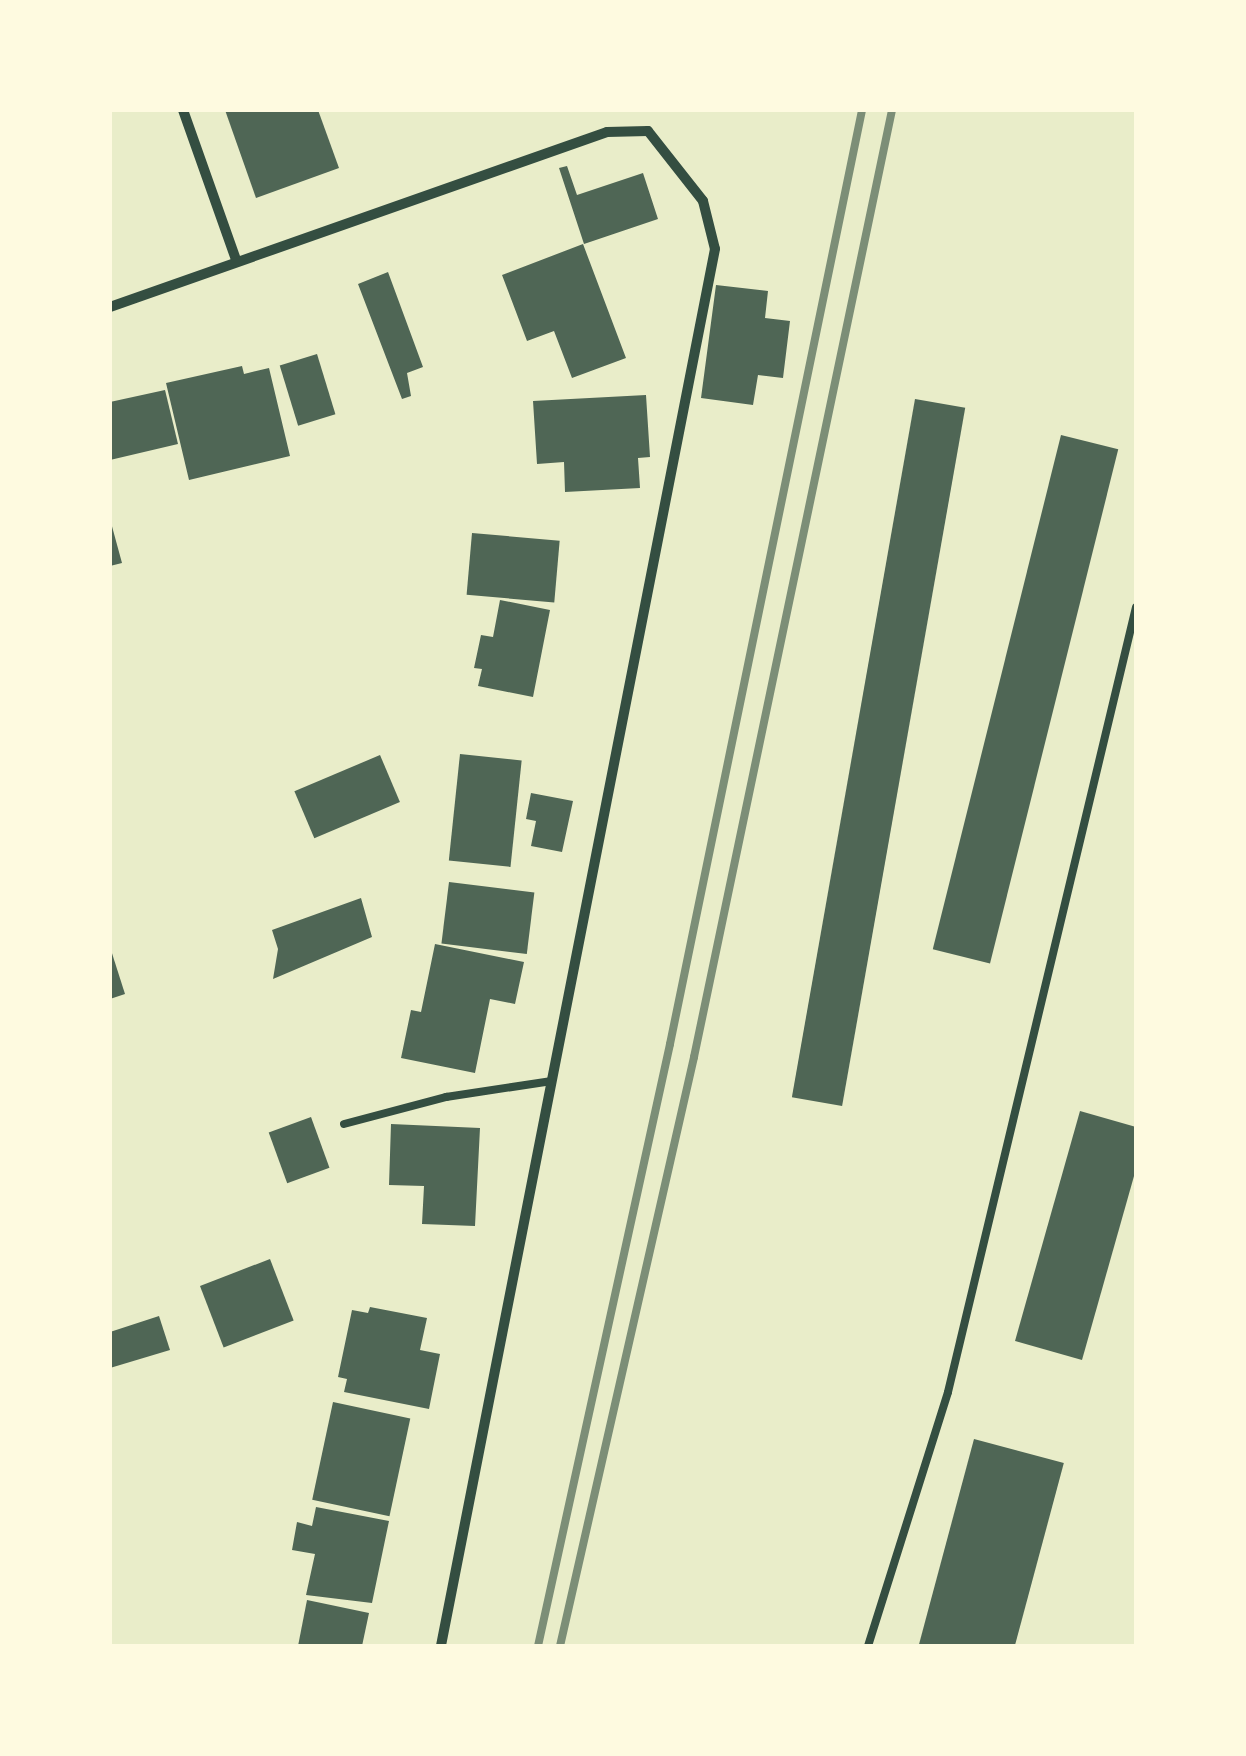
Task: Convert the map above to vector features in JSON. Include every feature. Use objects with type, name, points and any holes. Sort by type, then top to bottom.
[{"type":"street","points":[[183,110],[236,260]]},
{"type":"street","points":[[110,307],[608,132],[648,131],[703,200],[715,249],[441,1646]]},
{"type":"lane","points":[[868,1646],[948,1392],[1136,607]]},
{"type":"lane","points":[[344,1124],[446,1097],[552,1080]]},
{"type":"building","points":[[225,110],[318,110],[339,168],[256,198]]},
{"type":"building","points":[[567,166],[577,195],[643,173],[658,219],[584,244],[559,168]]},
{"type":"building","points":[[583,244],[626,358],[572,378],[554,331],[527,341],[502,275]]},
{"type":"building","points":[[388,272],[423,367],[407,373],[411,396],[402,399],[358,284]]},
{"type":"building","points":[[716,285],[768,291],[765,318],[790,321],[783,378],[758,375],[753,405],[701,398]]},
{"type":"building","points":[[317,354],[335,414],[298,426],[280,365]]},
{"type":"building","points":[[242,366],[244,374],[269,368],[290,456],[189,480],[166,383]]},
{"type":"building","points":[[165,390],[178,444],[110,460],[110,402]]},
{"type":"building","points":[[646,395],[650,457],[638,458],[640,488],[565,492],[564,462],[537,464],[533,401]]},
{"type":"building","points":[[915,399],[965,408],[842,1106],[792,1097]]},
{"type":"building","points":[[1061,435],[1118,449],[990,964],[933,949]]},
{"type":"building","points":[[110,519],[122,563],[110,566]]},
{"type":"building","points":[[472,533],[560,541],[554,602],[467,595]]},
{"type":"building","points":[[500,600],[550,610],[533,697],[478,686],[482,669],[474,668],[481,635],[493,637]]},
{"type":"building","points":[[460,754],[522,760],[510,867],[449,860]]},
{"type":"building","points":[[380,755],[400,802],[314,838],[294,791]]},
{"type":"building","points":[[531,793],[573,801],[562,852],[531,846],[536,821],[526,819]]},
{"type":"building","points":[[449,882],[534,892],[527,954],[441,944]]},
{"type":"building","points":[[361,898],[372,937],[273,979],[278,949],[272,930]]},
{"type":"building","points":[[435,944],[524,962],[515,1004],[490,999],[475,1073],[401,1058],[411,1010],[421,1012]]},
{"type":"building","points":[[110,947],[125,994],[110,999]]},
{"type":"building","points":[[1080,1111],[1136,1127],[1136,1169],[1082,1360],[1015,1341]]},
{"type":"building","points":[[311,1117],[329,1168],[287,1183],[269,1132]]},
{"type":"building","points":[[391,1124],[480,1128],[475,1226],[422,1224],[424,1186],[389,1185]]},
{"type":"building","points":[[270,1259],[294,1321],[224,1347],[200,1286]]},
{"type":"building","points":[[370,1307],[427,1318],[420,1350],[440,1354],[429,1409],[344,1392],[347,1379],[338,1377],[352,1310],[368,1313]]},
{"type":"building","points":[[159,1316],[170,1350],[110,1368],[110,1332]]},
{"type":"building","points":[[333,1402],[410,1418],[389,1516],[312,1500]]},
{"type":"building","points":[[974,1439],[1064,1463],[1015,1646],[919,1646]]},
{"type":"building","points":[[316,1507],[389,1521],[372,1603],[306,1595],[315,1554],[292,1550],[297,1522],[312,1526]]},
{"type":"building","points":[[307,1600],[369,1613],[362,1646],[298,1646]]},
{"type":"railway","points":[[538,1646],[670,1044],[862,110]]},
{"type":"railway","points":[[560,1646],[694,1057],[892,110]]}]
